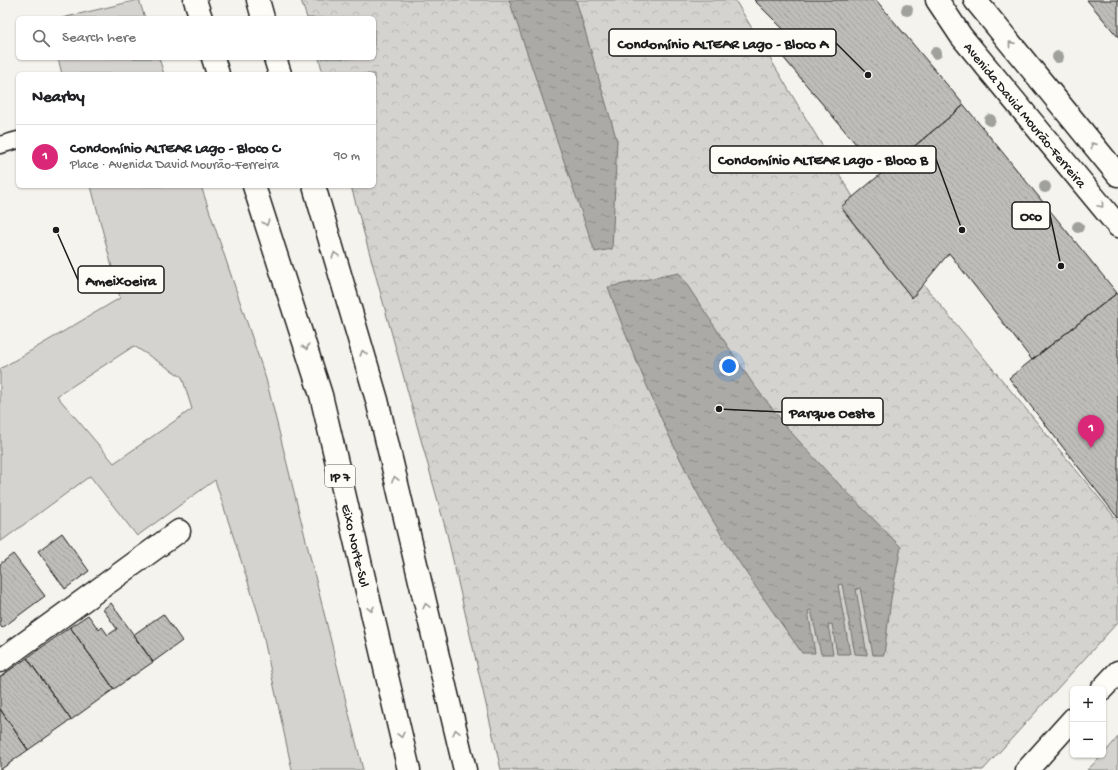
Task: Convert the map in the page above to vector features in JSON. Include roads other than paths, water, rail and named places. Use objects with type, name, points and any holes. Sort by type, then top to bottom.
[{"type":"main road","points":[[195,0],[199,16]]},
{"type":"main road","points":[[258,0],[262,16]]},
{"type":"main road","name":"Avenida David Mourão-Ferreira","points":[[937,0],[961,36],[1118,226]]},
{"type":"main road","points":[[976,0],[1118,175]]},
{"type":"main road","points":[[214,60],[217,72]]},
{"type":"main road","points":[[276,60],[279,72]]},
{"type":"main road","name":"Eixo Norte-Sul","points":[[255,188],[321,395],[409,770]]},
{"type":"main road","points":[[315,188],[377,400],[465,770]]},
{"type":"main road","points":[[0,661],[179,530]]},
{"type":"main road","points":[[1105,686],[1118,672]]},
{"type":"main road","points":[[1027,770],[1070,722]]},
{"type":"lane","points":[[0,145],[16,141]]},
{"type":"water","points":[[509,0],[576,0],[617,141],[612,249],[595,252]]},
{"type":"water","points":[[679,273],[753,384],[789,430],[829,474],[901,547],[891,599],[884,655],[873,655],[860,588],[856,589],[867,655],[855,654],[842,584],[838,585],[850,654],[837,654],[832,624],[828,625],[833,654],[821,654],[811,610],[808,611],[815,653],[802,653],[742,567],[701,500],[656,407],[608,287]]},
{"type":"place","name":"Condomínio ALTEAR Lago - Bloco A","points":[[868,75]]},
{"type":"place","name":"Ameixoeira","points":[[56,230]]},
{"type":"place","name":"Condomínio ALTEAR Lago - Bloco B","points":[[962,230]]},
{"type":"place","name":"Oco","points":[[1061,266]]},
{"type":"place","name":"Parque Oeste","points":[[719,409]]},
{"type":"place","name":"Condomínio ALTEAR Lago - Bloco C","points":[[1091,448]]}]
